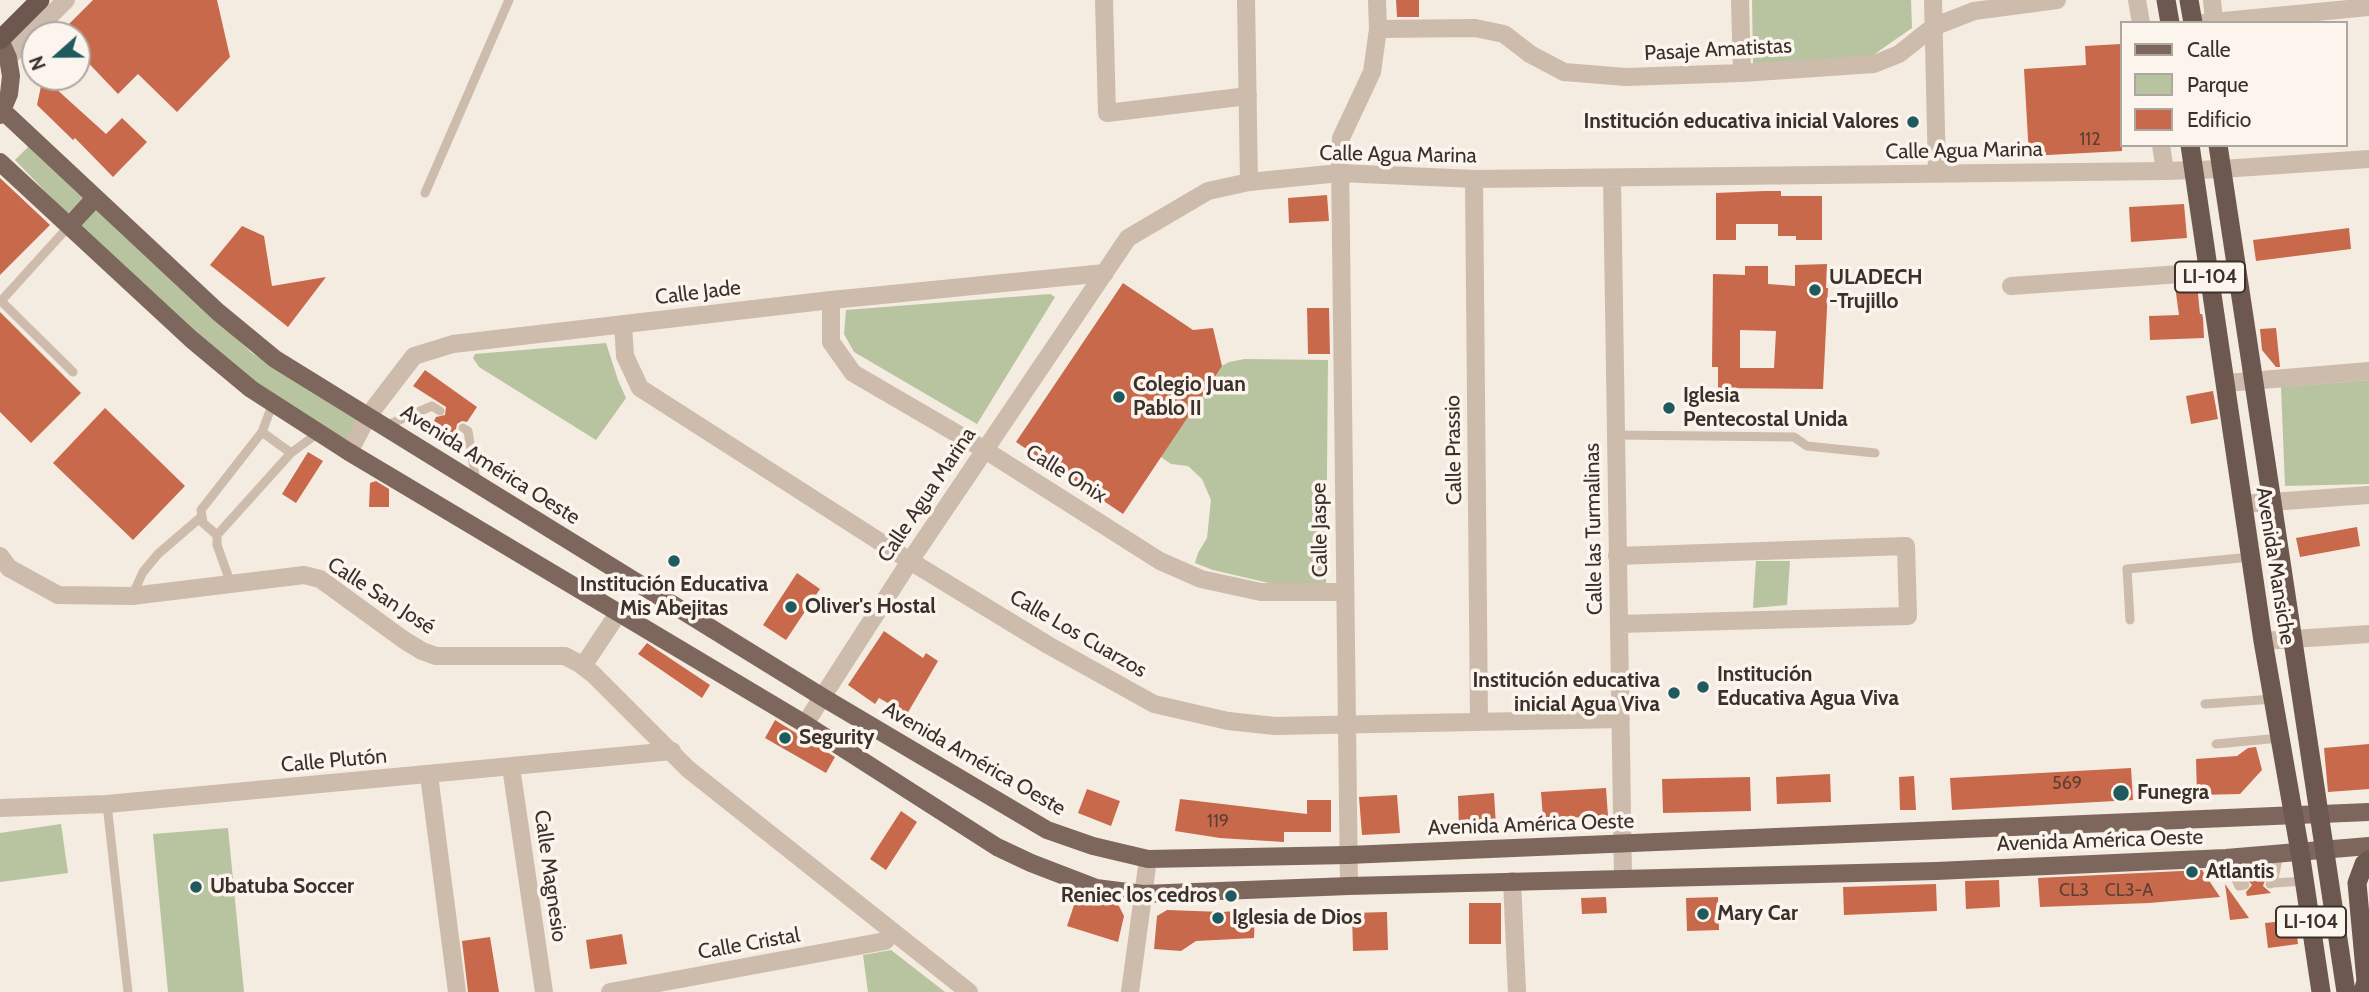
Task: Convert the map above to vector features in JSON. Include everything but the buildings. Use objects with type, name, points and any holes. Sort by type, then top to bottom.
[{"type":"highway","points":[[3,46],[40,0]]},
{"type":"highway","points":[[2166,0],[2170,21]]},
{"type":"highway","points":[[2189,0],[2193,21]]},
{"type":"highway","name":"Avenida Mansiche","points":[[2190,147],[2263,640],[2305,881],[2321,992]]},
{"type":"highway","name":"Avenida Mansiche","points":[[2218,147],[2346,992]]},
{"type":"highway","points":[[2363,992],[2366,981],[2357,883],[2364,864],[2369,860]]},
{"type":"main road","points":[[1,113],[9,94],[11,76],[3,46]]},
{"type":"main road","name":"Avenida América Oeste","points":[[1,113],[218,312],[275,359],[824,698],[1047,830],[1093,846],[1147,859],[1348,856],[2369,812]]},
{"type":"main road","name":"Avenida América Oeste","points":[[0,162],[191,339],[251,389],[349,452],[805,724],[997,847],[1096,888],[1143,894],[1512,881],[1936,871],[2226,858],[2369,846]]},
{"type":"main road","points":[[69,226],[95,198]]},
{"type":"street","points":[[3,46],[66,0]]},
{"type":"street","points":[[1104,0],[1107,113],[1248,96]]},
{"type":"street","points":[[1246,0],[1249,182]]},
{"type":"street","name":"Calle Jaspe","points":[[1349,886],[1341,138],[1372,72],[1378,29],[1377,0]]},
{"type":"street","points":[[1740,0],[1742,73]]},
{"type":"street","points":[[1933,0],[1937,174]]},
{"type":"street","name":"Pasaje Amatistas","points":[[1378,29],[1475,28],[1504,34],[1530,54],[1564,72],[1626,77],[1742,73],[1874,64],[1899,54],[1933,27],[1974,11],[2057,0]]},
{"type":"street","points":[[2137,0],[2141,21]]},
{"type":"street","points":[[2209,21],[2212,0]]},
{"type":"street","points":[[2220,21],[2369,7]]},
{"type":"street","points":[[2161,147],[2165,171]]},
{"type":"street","name":"Calle Agua Marina","points":[[805,724],[909,561],[1128,238],[1208,191],[1249,182],[1340,173],[1474,179],[2194,171],[2369,159]]},
{"type":"street","name":"Calle las Turmalinas","points":[[1612,178],[1623,878]]},
{"type":"street","name":"Calle Prassio","points":[[1474,179],[1479,721]]},
{"type":"street","name":"Calle Jade","points":[[349,452],[368,416],[414,356],[453,344],[831,300],[1105,272]]},
{"type":"street","points":[[2011,286],[2209,272]]},
{"type":"street","name":"Calle Onix","points":[[831,300],[831,342],[853,373],[985,450],[1160,561],[1201,579],[1261,592],[1344,592]]},
{"type":"street","name":"Calle Los Cuarzos","points":[[623,324],[625,356],[640,388],[909,561],[1048,645],[1154,704],[1228,721],[1275,726],[1621,719]]},
{"type":"street","points":[[2225,383],[2369,371]]},
{"type":"street","points":[[2243,504],[2369,495]]},
{"type":"street","points":[[1617,556],[1906,546],[1908,604],[1908,616],[1619,624]]},
{"type":"street","name":"Calle San José","points":[[0,556],[9,568],[58,595],[132,596],[304,575],[320,579],[422,651],[436,656],[565,656],[583,666],[688,769],[969,992]]},
{"type":"street","points":[[583,666],[620,612]]},
{"type":"street","points":[[2263,640],[2369,634]]},
{"type":"street","name":"Calle Plutón","points":[[0,808],[107,804],[671,751]]},
{"type":"street","name":"Calle Magnesio","points":[[511,767],[544,992]]},
{"type":"street","points":[[429,775],[457,992]]},
{"type":"street","points":[[1130,992],[1147,859]]},
{"type":"street","points":[[1512,881],[1517,992]]},
{"type":"street","name":"Calle Cristal","points":[[610,992],[679,986],[885,941],[893,932]]},
{"type":"lane","points":[[425,193],[509,0]]},
{"type":"lane","points":[[69,226],[1,301],[73,372]]},
{"type":"lane","points":[[217,536],[203,523],[201,510],[262,432],[273,403]]},
{"type":"lane","points":[[385,426],[432,406],[440,411]]},
{"type":"lane","points":[[463,428],[468,431],[476,483]]},
{"type":"lane","points":[[262,432],[291,453]]},
{"type":"lane","points":[[231,584],[217,545],[217,536],[291,453],[318,433]]},
{"type":"lane","points":[[1615,435],[1794,437],[1807,446],[1875,453]]},
{"type":"lane","points":[[132,596],[143,572],[158,554],[201,517]]},
{"type":"lane","points":[[2130,620],[2127,569],[2251,557]]},
{"type":"lane","points":[[2205,704],[2273,699]]},
{"type":"lane","points":[[2216,744],[2280,738]]},
{"type":"lane","points":[[107,804],[128,992]]},
{"type":"lane","points":[[2279,853],[2271,884],[2305,881]]},
{"type":"lane","points":[[2226,858],[2239,886],[2245,885]]},
{"type":"green space","points":[[1752,0],[1911,0],[1912,28],[1866,60],[1753,64]]},
{"type":"green space","points":[[31,144],[86,196],[67,214],[15,160]]},
{"type":"green space","points":[[98,207],[252,353],[359,419],[344,442],[244,377],[78,225]]},
{"type":"green space","points":[[1050,294],[1055,297],[977,424],[854,352],[844,334],[846,310]]},
{"type":"green space","points":[[606,343],[626,398],[596,440],[479,367],[473,358],[475,354]]},
{"type":"green space","points":[[1245,359],[1328,360],[1326,584],[1273,584],[1195,563],[1207,538],[1211,500],[1202,479],[1188,466],[1171,464],[1161,457],[1205,384],[1218,368],[1229,362]]},
{"type":"green space","points":[[2369,380],[2369,484],[2285,486],[2281,387]]},
{"type":"green space","points":[[1756,561],[1790,561],[1787,605],[1753,608]]},
{"type":"green space","points":[[61,824],[68,873],[0,882],[0,833]]},
{"type":"green space","name":"Ubatuba Soccer","points":[[228,828],[244,992],[168,992],[153,834]]},
{"type":"green space","points":[[891,950],[945,992],[868,992],[863,955]]},
{"type":"place","name":"Institución educativa inicial Valores","points":[[1913,122]]},
{"type":"place","name":"ULADECH -Trujillo","points":[[1815,290]]},
{"type":"place","name":"Colegio Juan Pablo II","points":[[1119,397]]},
{"type":"place","name":"Iglesia Pentecostal Unida","points":[[1669,408]]},
{"type":"place","name":"Institución Educativa Mis Abejitas","points":[[674,561]]},
{"type":"place","name":"Oliver's Hostal","points":[[791,607]]},
{"type":"place","name":"Institución Educativa Agua Viva","points":[[1703,687]]},
{"type":"place","name":"Institución educativa inicial Agua Viva","points":[[1674,693]]},
{"type":"place","name":"Segurity","points":[[785,738]]},
{"type":"place","name":"Funegra","points":[[2121,793]]},
{"type":"place","name":"Atlantis","points":[[2192,872]]},
{"type":"place","name":"Ubatuba Soccer","points":[[196,887]]},
{"type":"place","name":"Reniec los cedros","points":[[1231,896]]},
{"type":"place","name":"Mary Car","points":[[1703,914]]},
{"type":"place","name":"Iglesia de Dios","points":[[1218,918]]}]
